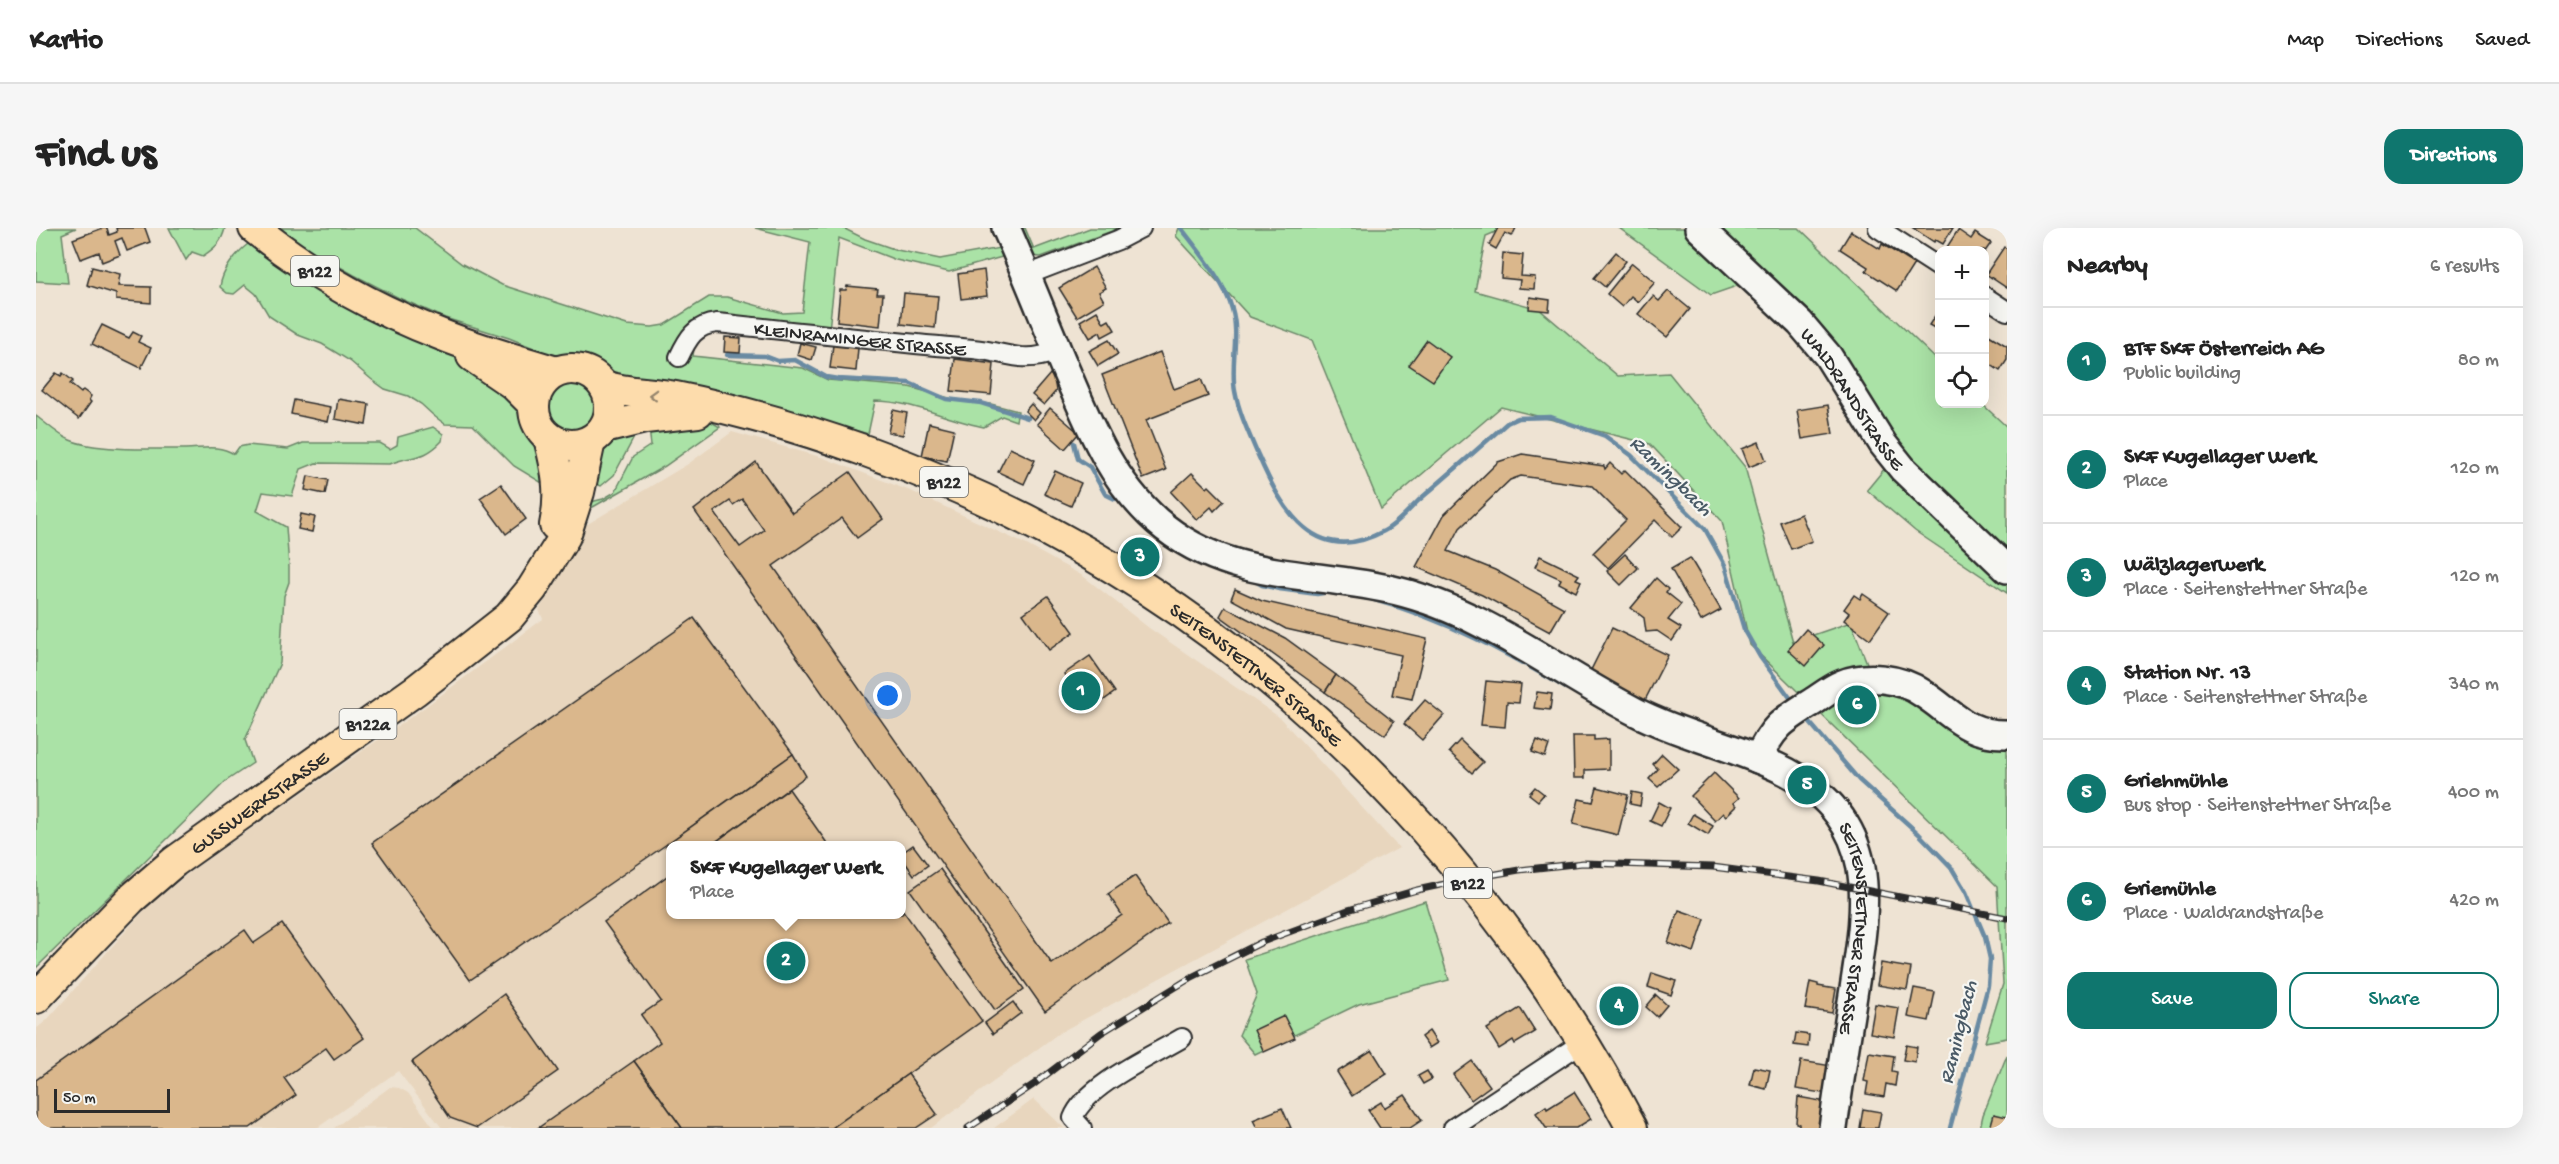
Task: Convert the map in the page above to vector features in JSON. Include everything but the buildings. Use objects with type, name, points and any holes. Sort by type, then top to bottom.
[{"type":"main road","name":"B122","points":[[254,228],[337,286],[379,308],[442,336],[556,372],[569,369],[582,370],[604,386]]},
{"type":"main road","points":[[1006,228],[1058,351]]},
{"type":"main road","name":"WALDRANDSTRASSE","points":[[1699,228],[1800,323],[1828,356],[1883,444],[1903,469],[2007,569]]},
{"type":"main road","name":"B122","points":[[442,336],[497,371],[533,404],[540,428],[549,438],[561,444],[576,445],[597,434]]},
{"type":"main road","name":"SEITENSTETTNER STRASSE","points":[[1058,351],[1097,444],[1119,479],[1141,505],[1173,533],[1203,551],[1232,563],[1275,574],[1367,585],[1426,599],[1490,628],[1644,716],[1758,759],[1807,785],[1836,811],[1848,828],[1864,876],[1860,948],[1833,1128]]},
{"type":"main road","points":[[533,404],[544,380],[556,372]]},
{"type":"main road","points":[[597,434],[609,414],[609,400],[604,386]]},
{"type":"main road","name":"SEITENSTETTNER STRASSE","points":[[604,386],[622,392],[673,396],[731,410],[813,432],[910,468],[993,505],[1068,543],[1144,587],[1204,629],[1308,713],[1391,793],[1457,868],[1507,932],[1583,1042],[1632,1128]]},
{"type":"main road","name":"SEITENSTETTNER STRASSE","points":[[597,434],[645,418],[731,410]]},
{"type":"main road","name":"GUSSWERKSTRASSE","points":[[36,998],[131,898],[174,862],[416,690],[482,640],[523,603],[570,523],[597,434]]},
{"type":"main road","name":"GUSSWERKSTRASSE","points":[[545,569],[560,492],[557,466],[549,438]]},
{"type":"main road","points":[[1758,759],[1769,735],[1782,722],[1843,684],[1871,679],[1905,684],[1922,692],[1949,715],[1976,731],[2007,735]]},
{"type":"street","points":[[1027,275],[1114,242],[1141,228]]},
{"type":"street","points":[[1878,228],[1935,265]]},
{"type":"street","points":[[1989,299],[2007,311]]},
{"type":"street","name":"KLEINRAMINGER STRASSE","points":[[679,357],[689,336],[706,324],[717,323],[888,342],[989,350],[1027,359],[1058,351]]},
{"type":"street","points":[[1082,1128],[1073,1118],[1083,1101],[1098,1087],[1182,1038]]},
{"type":"street","points":[[1453,1128],[1583,1042]]},
{"type":"shaded area","points":[[732,432],[824,458],[913,492],[1025,544],[1083,576],[1149,628],[1279,717],[1399,848],[1059,1033],[931,1128],[442,1128],[398,1071],[317,1128],[36,1128],[36,1029],[47,1020],[148,906],[194,869],[425,707],[543,619],[539,610],[566,563],[581,528],[688,464]]},
{"type":"shaded area","points":[[390,1087],[399,1088],[408,1093],[434,1128],[334,1128]]},
{"type":"shaded area","points":[[1034,1099],[1064,1128],[994,1128]]},
{"type":"green space","points":[[36,228],[76,228],[62,234],[68,283],[36,281]]},
{"type":"green space","points":[[169,228],[225,228],[220,241],[211,250],[203,256],[192,252],[186,260]]},
{"type":"green space","points":[[278,228],[415,228],[462,264],[502,285],[627,325],[652,327],[664,325],[709,297],[727,297],[783,313],[802,312],[810,242],[755,228],[843,228],[865,239],[897,250],[940,259],[1005,247],[1009,255],[949,272],[896,260],[839,238],[828,339],[718,328],[696,335],[693,356],[803,368],[828,380],[909,387],[953,399],[991,404],[1018,411],[1016,421],[1002,416],[984,427],[916,407],[875,401],[868,434],[722,392],[676,389],[607,373],[581,359],[546,353],[509,338],[445,318],[399,298],[305,247]]},
{"type":"green space","points":[[1017,228],[1025,228],[1034,249],[1090,228],[1120,228],[1041,257],[1029,256]]},
{"type":"green space","points":[[1179,228],[1505,228],[1486,236],[1475,291],[1539,309],[1618,376],[1669,373],[1745,467],[1793,642],[1851,622],[1877,689],[1922,696],[2007,739],[2007,1038],[1985,1042],[2003,984],[1997,886],[1750,645],[1722,521],[1650,444],[1501,407],[1381,509],[1312,340],[1250,317],[1176,236]]},
{"type":"green space","points":[[1619,228],[1799,228],[1935,358],[1935,408],[1986,408],[2007,427],[2007,593],[1915,531],[1867,490],[1899,451],[1763,277],[1711,295]]},
{"type":"green space","points":[[248,244],[471,362],[525,414],[528,425],[535,436],[547,486],[514,466],[473,425],[445,424],[408,396],[385,389],[350,361],[322,344],[298,335],[269,316],[256,294],[245,285],[234,294],[227,293],[220,287],[223,275],[238,253]]},
{"type":"green space","points":[[572,380],[582,382],[591,388],[597,397],[599,407],[597,417],[591,426],[582,432],[572,434],[562,432],[553,426],[547,417],[545,407],[547,397],[553,388],[562,382]]},
{"type":"green space","points":[[36,416],[61,435],[81,444],[126,449],[216,448],[234,454],[239,447],[248,445],[288,449],[303,443],[380,443],[390,449],[397,445],[398,437],[433,427],[443,434],[442,441],[423,455],[390,464],[316,463],[301,469],[292,496],[263,492],[257,511],[286,527],[289,582],[284,596],[280,663],[245,740],[253,763],[226,781],[36,968]]},
{"type":"green space","points":[[673,420],[708,420],[720,427],[665,466],[593,507],[580,517],[582,504],[603,499],[615,492],[633,457],[651,445],[649,429],[637,432],[614,475],[601,486],[590,482],[590,473],[599,448],[606,439],[626,429]]},
{"type":"green space","points":[[1425,901],[1449,980],[1359,1004],[1255,1054],[1239,1035],[1257,994],[1245,959]]},
{"type":"green space","points":[[2007,1055],[2007,1128],[1980,1128],[1983,1115]]},
{"type":"waterway","name":"Ramingbach","points":[[1181,228],[1210,267],[1228,299],[1235,329],[1234,381],[1242,415],[1267,476],[1290,513],[1304,528],[1320,538],[1339,542],[1360,541],[1384,531],[1397,522],[1507,423],[1518,418],[1551,417],[1605,436],[1631,455],[1705,529],[1725,565],[1744,629],[1760,657],[1794,703]]},
{"type":"waterway","points":[[727,355],[765,356],[778,361],[795,360],[826,377],[838,379],[909,383],[946,399],[981,403],[1028,418]]},
{"type":"waterway","points":[[1074,443],[1078,459],[1090,467],[1105,494],[1115,499]]},
{"type":"waterway","points":[[1253,580],[1279,589],[1317,594],[1329,592]]},
{"type":"waterway","points":[[1337,594],[1373,600],[1452,627],[1566,688]]},
{"type":"waterway","name":"Ramingbach","points":[[1805,717],[1859,780],[1919,834],[1951,867],[1966,892],[1985,937],[1990,959],[1988,986],[1950,1128]]},
{"type":"railway","points":[[968,1128],[1033,1085],[1101,1033],[1192,977],[1262,942],[1348,910],[1417,890],[1468,879],[1519,870],[1583,863],[1713,867],[1819,881],[2007,918]]},
{"type":"place","name":"Wälzlagerwerk","points":[[1140,557]]},
{"type":"place","name":"BTF SKF Österreich AG","points":[[1081,691]]},
{"type":"place","name":"Griemühle","points":[[1857,705]]},
{"type":"place","name":"Griehmühle","points":[[1807,785]]},
{"type":"place","name":"SKF Kugellager Werk","points":[[786,961]]},
{"type":"place","name":"Station Nr. 13","points":[[1619,1006]]}]
